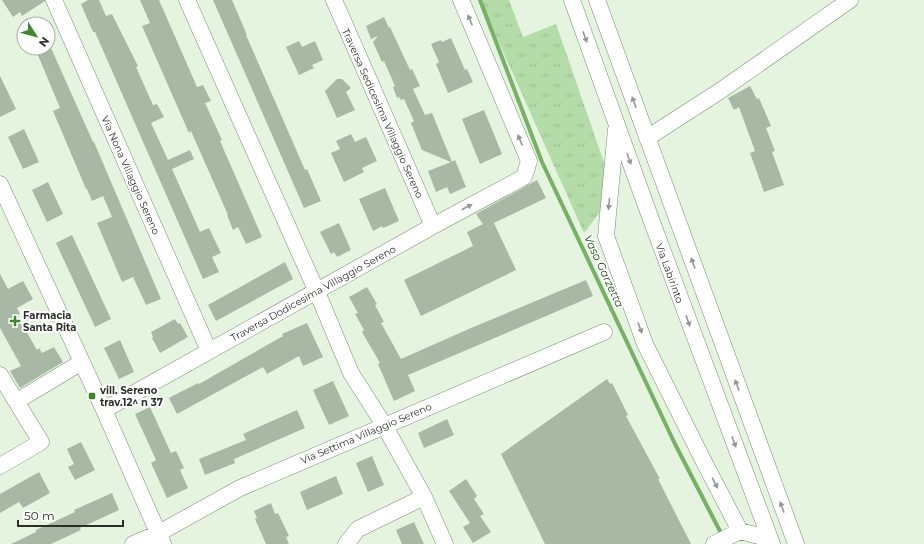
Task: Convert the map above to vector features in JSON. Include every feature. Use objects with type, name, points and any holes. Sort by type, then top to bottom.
[{"type":"street","name":"Via Nona Villaggio Sereno","points":[[54,0],[209,351]]},
{"type":"street","points":[[187,0],[317,292],[351,373],[384,425],[424,497],[445,544]]},
{"type":"street","name":"Traversa Sedicesima Villaggio Sereno","points":[[334,0],[433,226]]},
{"type":"street","name":"Traversa Dodicesima Villaggio Sereno","points":[[104,410],[433,226],[524,177],[529,161],[461,0]]},
{"type":"street","name":"Via Labirinto","points":[[572,0],[649,214],[771,542]]},
{"type":"street","points":[[597,0],[796,544]]},
{"type":"street","points":[[647,138],[720,91],[850,0]]},
{"type":"street","points":[[616,124],[606,236],[645,344],[702,458],[726,538],[771,542]]},
{"type":"street","points":[[0,184],[161,538]]},
{"type":"street","name":"Via Settima Villaggio Sereno","points":[[133,544],[161,538],[240,488],[604,332]]},
{"type":"street","points":[[17,402],[82,362]]},
{"type":"street","points":[[0,375],[41,442],[0,466]]},
{"type":"street","points":[[346,544],[358,528],[424,497]]},
{"type":"green space","points":[[480,0],[509,0],[523,37],[556,24],[608,174],[606,204],[584,233]]},
{"type":"building","points":[[2,0],[45,0],[22,16],[20,12],[13,17]]},
{"type":"building","points":[[88,0],[99,0],[106,16],[112,14],[138,66],[136,67],[153,105],[157,104],[164,117],[151,123],[168,160],[190,150],[194,159],[172,169],[200,232],[209,228],[221,253],[212,257],[219,272],[203,279],[95,32],[93,32],[81,4]]},
{"type":"building","points":[[140,0],[159,0],[197,87],[203,85],[211,101],[205,103],[262,237],[246,244],[238,227],[233,230],[228,215],[191,131],[189,133],[142,26],[150,23]]},
{"type":"building","points":[[213,0],[232,0],[305,170],[307,169],[321,201],[304,208]]},
{"type":"building","points":[[384,17],[410,70],[412,69],[420,86],[413,89],[425,115],[432,113],[452,162],[455,160],[466,187],[450,194],[447,187],[436,192],[428,171],[451,162],[422,150],[411,123],[414,121],[404,99],[401,100],[399,97],[397,98],[393,87],[395,86],[384,61],[382,62],[373,42],[378,36],[371,39],[366,26]]},
{"type":"building","points":[[451,38],[465,70],[467,69],[473,82],[448,93],[436,64],[439,62],[431,44],[441,40],[442,42]]},
{"type":"building","points":[[299,41],[302,47],[315,41],[323,60],[312,65],[314,68],[299,75],[286,47]]},
{"type":"building","points":[[38,56],[55,56],[94,142],[161,299],[146,305],[133,277],[122,282],[97,223],[112,217],[103,196],[92,201],[86,189],[53,111],[60,108]]},
{"type":"building","points":[[0,76],[16,109],[0,117]]},
{"type":"building","points":[[337,79],[342,79],[351,88],[346,92],[355,110],[337,118],[325,91]]},
{"type":"building","points":[[750,86],[757,99],[759,98],[771,126],[766,128],[775,151],[772,152],[784,185],[764,192],[750,153],[755,151],[739,107],[734,110],[728,98]]},
{"type":"building","points":[[484,110],[502,154],[480,164],[462,119]]},
{"type":"building","points":[[24,129],[39,162],[23,169],[8,137]]},
{"type":"building","points":[[351,134],[355,142],[366,137],[377,161],[362,168],[364,172],[344,182],[331,153],[340,149],[336,141]]},
{"type":"building","points":[[537,180],[546,198],[494,223],[516,270],[421,316],[404,280],[473,246],[467,232],[483,224],[476,214]]},
{"type":"building","points":[[48,182],[63,214],[47,222],[32,190]]},
{"type":"building","points":[[385,188],[399,221],[383,228],[382,226],[373,231],[359,199]]},
{"type":"building","points":[[339,223],[351,250],[337,257],[334,252],[331,254],[320,232]]},
{"type":"building","points":[[72,235],[111,319],[95,327],[56,243]]},
{"type":"building","points":[[285,262],[293,279],[216,321],[208,305]]},
{"type":"building","points":[[0,274],[8,289],[23,281],[33,299],[17,308],[20,314],[17,315],[37,350],[39,348],[42,353],[54,347],[63,362],[20,388],[10,371],[21,366],[0,328]]},
{"type":"building","points":[[586,280],[593,296],[408,375],[415,391],[394,401],[378,364],[380,363],[362,332],[364,330],[355,314],[358,313],[349,297],[367,287],[377,304],[375,305],[384,322],[381,323],[401,359]]},
{"type":"building","points":[[175,319],[178,324],[180,323],[188,337],[160,353],[152,338],[151,332]]},
{"type":"building","points":[[307,323],[323,357],[303,366],[299,356],[267,374],[263,367],[177,414],[169,398],[198,383],[199,384],[283,336],[282,334]]},
{"type":"building","points":[[120,340],[134,372],[119,379],[104,348]]},
{"type":"building","points":[[607,379],[610,384],[612,383],[628,415],[626,416],[660,479],[658,479],[691,544],[545,544],[501,454]]},
{"type":"building","points":[[333,381],[349,416],[329,425],[313,390]]},
{"type":"building","points":[[150,407],[171,453],[176,451],[184,468],[180,470],[188,488],[167,498],[151,463],[156,460],[135,414]]},
{"type":"building","points":[[297,410],[305,428],[234,459],[235,463],[205,475],[199,459],[246,440],[243,434]]},
{"type":"building","points":[[447,419],[454,435],[424,448],[418,433]]},
{"type":"building","points":[[81,442],[95,470],[75,480],[68,467],[74,464],[67,449]]},
{"type":"building","points":[[372,456],[384,485],[368,492],[356,463]]},
{"type":"building","points":[[39,472],[50,493],[23,508],[19,502],[0,513],[0,494]]},
{"type":"building","points":[[336,476],[343,494],[307,510],[300,492]]},
{"type":"building","points":[[466,479],[477,496],[474,499],[484,514],[480,516],[491,532],[473,543],[463,527],[470,523],[449,491]]},
{"type":"building","points":[[112,493],[119,510],[80,528],[81,530],[51,544],[11,544],[36,532],[36,530],[75,512],[74,510]]},
{"type":"building","points":[[271,503],[275,514],[278,513],[289,536],[286,537],[289,544],[266,544],[255,519],[257,518],[254,511]]},
{"type":"building","points":[[414,522],[424,544],[402,544],[396,530]]},
{"type":"waterway","name":"Vaso Garzetta","points":[[480,0],[542,162],[675,444],[723,537]]},
{"type":"place","name":"Farmacia Santa Rita","points":[[15,321]]},
{"type":"place","name":"vill. Sereno trav.12^ n 37","points":[[92,396]]}]
